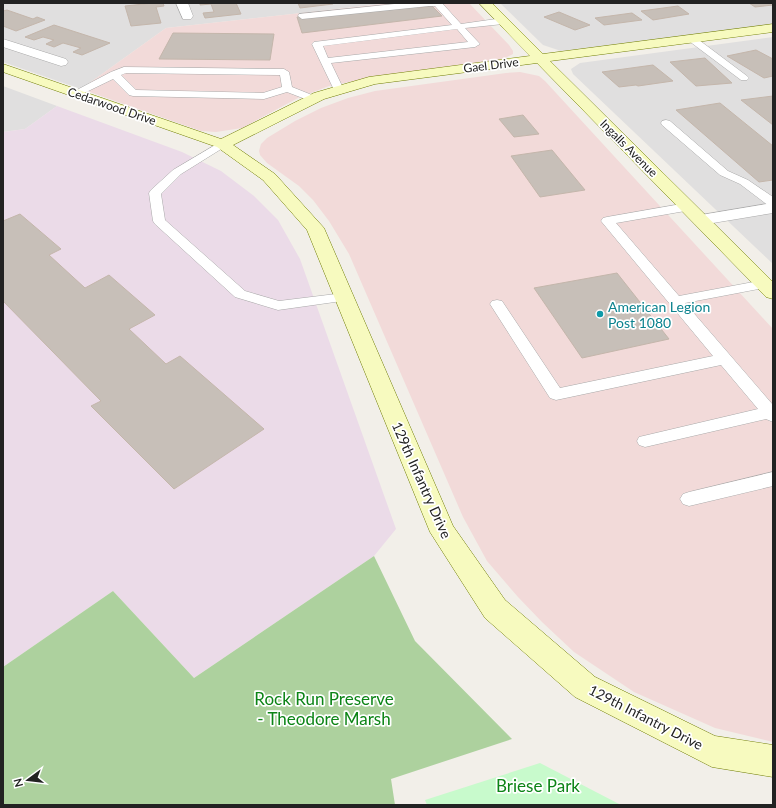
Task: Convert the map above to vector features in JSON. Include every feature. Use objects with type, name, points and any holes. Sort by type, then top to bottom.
[{"type":"street","points":[[182,3],[187,16]]},
{"type":"street","name":"Ingalls Avenue","points":[[485,3],[768,288]]},
{"type":"street","name":"Gael Drive","points":[[222,144],[313,99],[374,80],[773,28]]},
{"type":"street","points":[[3,43],[60,62]]},
{"type":"street","name":"Cedarwood Drive","points":[[3,68],[222,144]]},
{"type":"street","name":"129th Infantry Drive","points":[[222,144],[269,177],[315,228],[443,532],[496,609],[585,687],[712,751],[773,760]]},
{"type":"street","points":[[700,220],[773,208]]},
{"type":"lane","points":[[302,16],[429,3],[438,4],[460,26],[475,44],[325,61]]},
{"type":"lane","points":[[339,90],[317,44],[503,21]]},
{"type":"lane","points":[[692,39],[744,78]]},
{"type":"lane","points":[[76,93],[124,70],[284,72],[287,89]]},
{"type":"lane","points":[[114,74],[134,94],[264,96],[287,89],[313,99]]},
{"type":"lane","points":[[666,123],[724,173],[744,182],[773,203]]},
{"type":"lane","points":[[222,144],[177,172],[155,193],[159,221],[240,294],[278,306],[344,297]]},
{"type":"lane","points":[[645,440],[771,414],[607,221],[687,206]]},
{"type":"lane","points":[[675,301],[768,288]]},
{"type":"lane","points":[[497,304],[556,394],[724,359]]},
{"type":"lane","points":[[689,499],[773,479]]},
{"type":"shaded area","points":[[3,3],[391,3],[166,28],[81,89],[3,62]]},
{"type":"shaded area","points":[[391,3],[469,3],[509,45],[513,51],[513,54],[501,60],[375,77],[329,86],[298,98],[242,128],[216,132],[201,131],[81,89],[166,28]]},
{"type":"shaded area","points":[[500,3],[773,3],[773,24],[561,51],[543,45]]},
{"type":"shaded area","points":[[773,37],[773,264],[573,74],[571,69],[580,63]]},
{"type":"shaded area","points":[[520,72],[539,76],[545,81],[773,329],[773,742],[715,728],[634,692],[574,652],[518,597],[487,561],[463,517],[349,254],[329,221],[313,200],[299,186],[267,163],[260,155],[259,151],[261,144],[267,138],[295,121],[321,108],[348,98],[375,91]]},
{"type":"shaded area","points":[[3,86],[57,106],[25,129],[3,132]]},
{"type":"shaded area","points":[[57,106],[182,152],[221,171],[254,196],[278,220],[300,259],[396,529],[374,556],[194,678],[113,591],[3,667],[3,132],[25,129]]},
{"type":"green space","name":"Rock Run Preserve - Theodore Marsh","points":[[374,556],[415,641],[512,739],[391,779],[395,805],[3,805],[3,667],[113,591],[194,678]]},
{"type":"green space","name":"Briese Park","points":[[540,763],[621,805],[427,805],[425,800]]},
{"type":"building","points":[[163,3],[164,6],[156,7],[161,23],[131,26],[125,6]]},
{"type":"building","points":[[200,3],[236,3],[241,14],[205,18],[203,13],[214,12],[211,4],[200,5]]},
{"type":"building","points":[[298,3],[332,3],[333,4],[300,8]]},
{"type":"building","points":[[749,3],[773,3],[773,5],[755,7]]},
{"type":"building","points":[[415,4],[418,8],[432,6],[442,16],[302,33],[297,17]]},
{"type":"building","points":[[678,6],[689,14],[653,20],[641,11]]},
{"type":"building","points":[[7,10],[33,19],[37,17],[45,20],[16,31],[3,26],[3,11]]},
{"type":"building","points":[[559,12],[590,25],[575,30],[544,17]]},
{"type":"building","points":[[632,13],[642,20],[604,25],[595,18]]},
{"type":"building","points":[[54,25],[110,43],[82,55],[73,52],[81,48],[63,43],[54,47],[46,44],[54,40],[43,37],[34,40],[25,37]]},
{"type":"building","points":[[173,33],[274,34],[270,60],[159,59]]},
{"type":"building","points":[[756,50],[773,59],[773,76],[764,78],[727,56]]},
{"type":"building","points":[[705,58],[732,83],[696,86],[670,62]]},
{"type":"building","points":[[653,65],[673,81],[619,87],[602,72]]},
{"type":"building","points":[[773,96],[773,125],[741,100]]},
{"type":"building","points":[[720,103],[773,146],[773,180],[759,182],[676,110]]},
{"type":"building","points":[[523,115],[539,134],[514,137],[499,119]]},
{"type":"building","points":[[552,150],[585,190],[540,197],[511,156]]},
{"type":"building","points":[[20,214],[61,249],[49,255],[85,288],[109,275],[155,315],[129,329],[166,364],[180,356],[264,429],[174,489],[91,406],[101,401],[3,301],[3,221]]},
{"type":"building","name":"American Legion Post 1080","points":[[617,273],[669,339],[582,358],[534,288]]},
{"type":"place","name":"American Legion Post 1080","points":[[600,314]]}]
